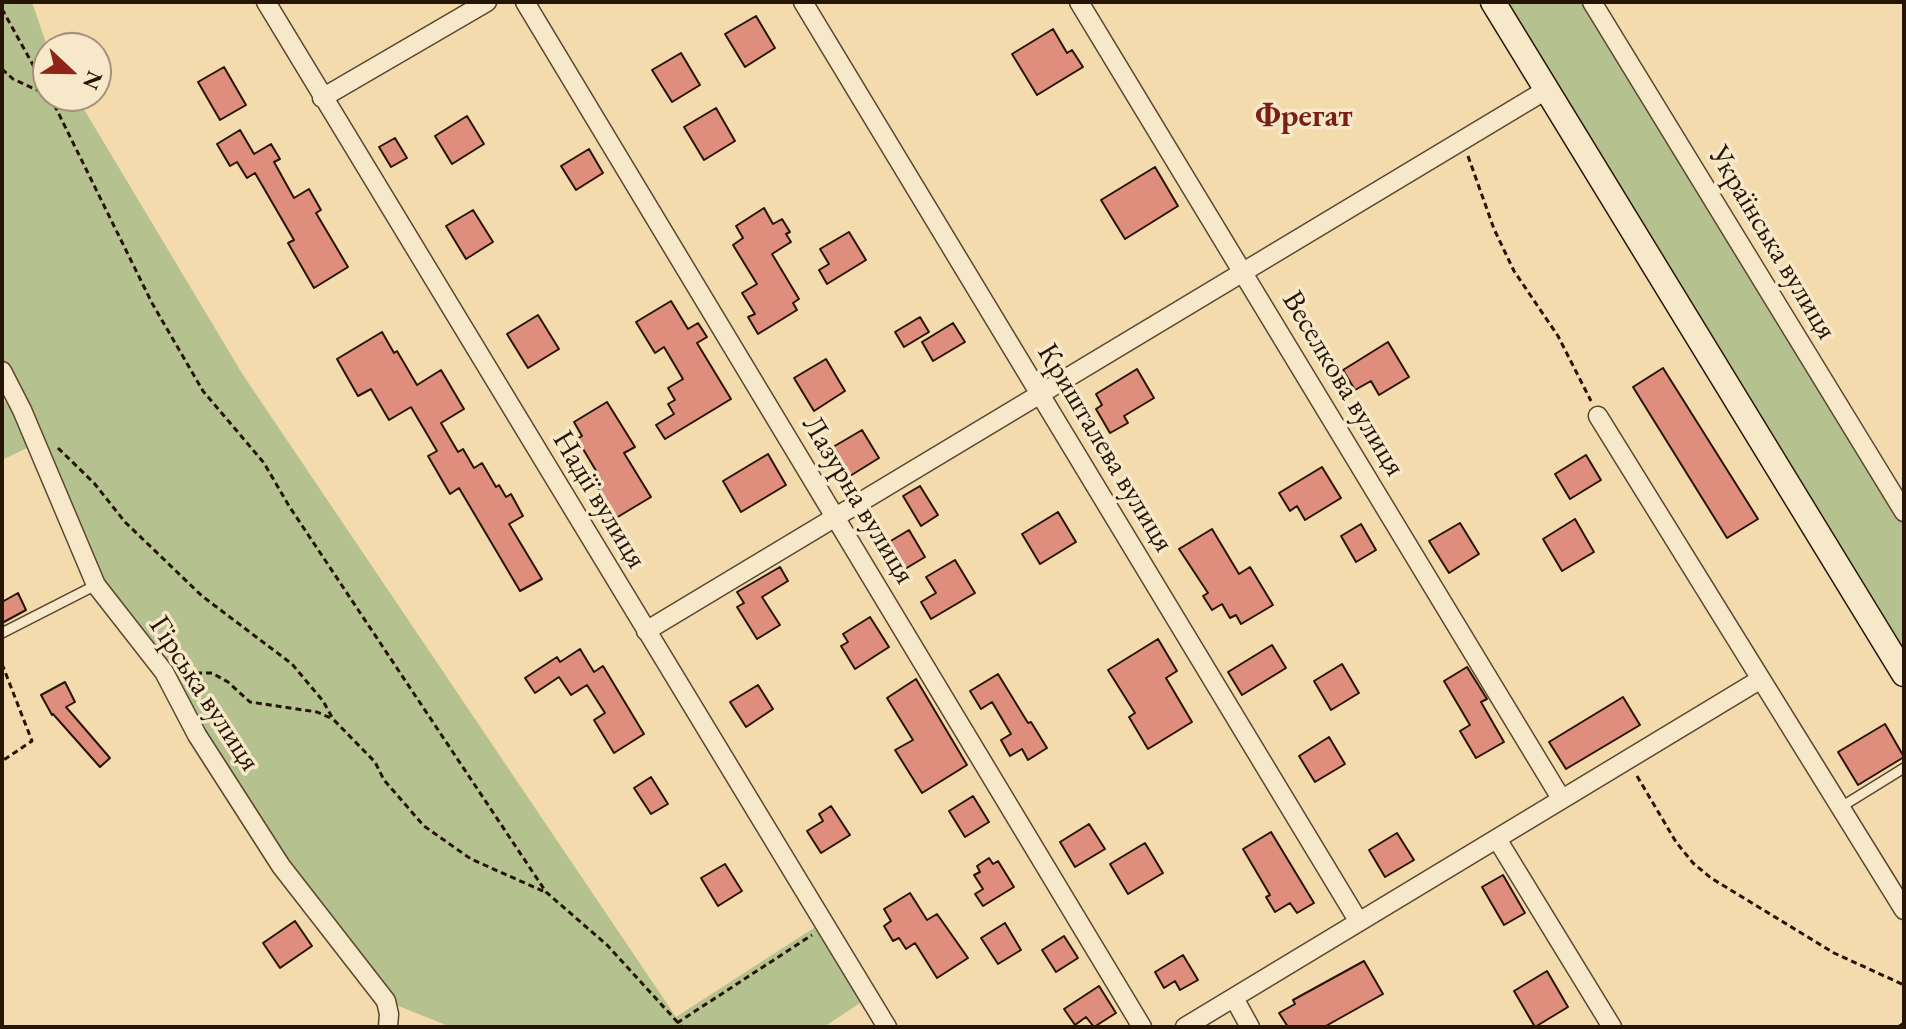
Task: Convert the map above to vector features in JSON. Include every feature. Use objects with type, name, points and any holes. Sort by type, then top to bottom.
[{"type":"street","name":"Надії вулиця","points":[[266,2],[887,1027]]},
{"type":"street","points":[[322,98],[487,2]]},
{"type":"street","name":"Лазурна вулиця","points":[[525,2],[1142,1027]]},
{"type":"street","name":"Кришталева вулиця","points":[[803,2],[1359,922]]},
{"type":"street","name":"Веселкова вулиця","points":[[1079,2],[1559,795]]},
{"type":"street","points":[[1493,2],[1904,674]]},
{"type":"street","name":"Українська вулиця","points":[[1592,2],[1904,512]]},
{"type":"street","points":[[646,631],[1546,90]]},
{"type":"street","name":"Гірська вулиця","points":[[2,371],[22,410],[96,585],[164,672],[197,735],[281,866],[386,1001],[388,1027]]},
{"type":"street","points":[[1598,416],[1904,910]]},
{"type":"street","points":[[1185,1027],[1761,679]]},
{"type":"street","points":[[1497,839],[1612,1027]]},
{"type":"street","points":[[1234,998],[1250,1027]]},
{"type":"lane","points":[[2,633],[96,585]]},
{"type":"lane","points":[[1841,807],[1904,768]]},
{"type":"path","points":[[2,9],[32,64]]},
{"type":"path","points":[[2,69],[13,79],[32,87]]},
{"type":"path","points":[[57,112],[152,303],[203,391],[264,463],[289,506],[546,892],[607,945],[682,1027]]},
{"type":"path","points":[[1461,141],[1476,171],[1494,229],[1514,271],[1558,336],[1598,416]]},
{"type":"path","points":[[52,440],[94,483],[125,522],[202,596],[292,664],[323,701],[333,719],[375,762],[384,780],[424,826],[471,859],[546,892]]},
{"type":"path","points":[[2,664],[32,741],[2,761]]},
{"type":"path","points":[[180,671],[188,674],[212,673],[228,682],[250,702],[317,712],[333,719]]},
{"type":"path","points":[[1626,760],[1676,842],[1693,863],[1711,878],[1834,953],[1904,985]]},
{"type":"path","points":[[677,1023],[826,926]]},
{"type":"path","points":[[1898,1027],[1904,1023]]},
{"type":"green space","points":[[2,2],[32,2],[42,32],[32,32],[32,112],[86,112],[243,375],[676,1017],[823,922],[869,997],[824,1027],[451,1027],[386,1001],[96,585],[2,371]]},
{"type":"green space","points":[[1507,2],[1592,2],[1904,512],[1904,653]]},
{"type":"green space","points":[[6,401],[29,447],[2,460],[2,403]]},
{"type":"building","points":[[756,16],[775,48],[745,67],[725,34]]},
{"type":"building","points":[[1053,29],[1067,53],[1072,50],[1083,67],[1037,95],[1012,54]]},
{"type":"building","points":[[681,53],[700,85],[672,102],[652,70]]},
{"type":"building","points":[[224,67],[246,105],[220,120],[198,82]]},
{"type":"building","points":[[716,108],[735,141],[704,160],[684,127]]},
{"type":"building","points":[[467,116],[484,144],[452,164],[435,136]]},
{"type":"building","points":[[240,130],[254,154],[271,144],[280,159],[274,162],[294,198],[309,189],[321,210],[316,213],[348,267],[314,288],[288,243],[294,240],[255,173],[247,178],[237,162],[230,166],[217,144]]},
{"type":"building","points":[[395,138],[407,158],[391,167],[379,147]]},
{"type":"building","points":[[589,149],[603,173],[576,190],[561,166]]},
{"type":"building","points":[[1155,167],[1178,206],[1125,239],[1101,200]]},
{"type":"building","points":[[764,208],[773,224],[782,219],[790,232],[786,234],[791,242],[772,254],[799,299],[793,303],[797,310],[758,334],[748,317],[755,314],[742,293],[757,284],[733,245],[743,238],[736,226]]},
{"type":"building","points":[[473,210],[493,242],[466,259],[446,226]]},
{"type":"building","points":[[849,232],[866,260],[827,284],[819,270],[829,264],[820,249]]},
{"type":"building","points":[[671,301],[688,329],[698,323],[707,337],[697,343],[731,399],[665,439],[656,425],[674,414],[668,404],[675,400],[668,388],[683,379],[664,347],[655,353],[636,322]]},
{"type":"building","points":[[538,315],[559,349],[528,368],[507,334]]},
{"type":"building","points":[[920,317],[929,332],[904,347],[895,332]]},
{"type":"building","points":[[953,323],[965,342],[933,361],[922,342]]},
{"type":"building","points":[[382,332],[417,385],[441,370],[464,409],[441,423],[458,452],[463,449],[474,468],[482,463],[496,487],[499,485],[506,497],[511,494],[523,516],[509,524],[542,579],[520,591],[459,488],[450,494],[428,456],[437,451],[411,407],[389,420],[371,389],[358,396],[337,359]]},
{"type":"building","points":[[1388,342],[1409,377],[1379,395],[1371,381],[1355,390],[1343,370]]},
{"type":"building","points":[[826,359],[845,391],[814,411],[794,378]]},
{"type":"building","points":[[1663,368],[1758,519],[1727,538],[1633,387]]},
{"type":"building","points":[[1137,369],[1154,398],[1124,416],[1128,423],[1110,433],[1096,409],[1102,405],[1096,394]]},
{"type":"building","points":[[607,402],[635,447],[624,453],[651,497],[616,518],[595,483],[601,479],[577,439],[582,436],[574,422]]},
{"type":"building","points":[[862,430],[879,458],[850,476],[833,447]]},
{"type":"building","points":[[768,454],[786,485],[741,512],[723,481]]},
{"type":"building","points":[[1586,455],[1601,480],[1570,499],[1555,474]]},
{"type":"building","points":[[1322,467],[1341,498],[1305,520],[1297,506],[1290,511],[1279,493]]},
{"type":"building","points":[[920,486],[938,515],[921,526],[903,496]]},
{"type":"building","points":[[1058,512],[1076,542],[1040,564],[1022,534]]},
{"type":"building","points":[[1575,519],[1594,552],[1562,571],[1543,539]]},
{"type":"building","points":[[1460,523],[1479,554],[1449,573],[1429,541]]},
{"type":"building","points":[[1361,524],[1376,550],[1356,562],[1341,536]]},
{"type":"building","points":[[1212,529],[1239,574],[1250,567],[1273,605],[1241,624],[1236,615],[1230,618],[1222,604],[1212,610],[1203,596],[1208,593],[1179,549]]},
{"type":"building","points":[[909,530],[925,557],[895,575],[879,548]]},
{"type":"building","points":[[955,560],[975,593],[931,619],[921,602],[936,593],[926,577]]},
{"type":"building","points":[[780,567],[788,581],[762,597],[780,625],[757,639],[737,607],[744,603],[737,592]]},
{"type":"building","points":[[18,593],[26,610],[2,623],[2,602]]},
{"type":"building","points":[[870,617],[889,647],[855,669],[841,646],[848,642],[843,634]]},
{"type":"building","points":[[1158,639],[1177,671],[1166,678],[1192,722],[1148,749],[1129,717],[1135,713],[1108,670]]},
{"type":"building","points":[[1272,645],[1286,668],[1242,695],[1228,672]]},
{"type":"building","points":[[580,649],[594,672],[603,666],[644,734],[614,753],[594,720],[605,713],[587,685],[571,695],[559,677],[535,693],[525,678],[557,657],[560,662]]},
{"type":"building","points":[[1342,664],[1359,693],[1331,710],[1314,681]]},
{"type":"building","points":[[1467,667],[1487,699],[1481,702],[1504,742],[1476,758],[1460,731],[1470,725],[1444,681]]},
{"type":"building","points":[[998,674],[1047,748],[1028,760],[1022,749],[1010,756],[1001,740],[1011,734],[992,702],[981,709],[970,691]]},
{"type":"building","points":[[916,679],[967,765],[922,793],[895,750],[913,740],[887,698]]},
{"type":"building","points":[[65,682],[75,702],[66,707],[110,758],[100,767],[52,715],[41,695]]},
{"type":"building","points":[[758,685],[773,709],[746,727],[730,702]]},
{"type":"building","points":[[1623,697],[1640,725],[1566,769],[1549,742]]},
{"type":"building","points":[[1885,724],[1904,757],[1858,785],[1838,752]]},
{"type":"building","points":[[1329,737],[1345,764],[1315,782],[1299,756]]},
{"type":"building","points":[[651,777],[668,804],[651,814],[634,788]]},
{"type":"building","points":[[973,796],[989,822],[965,837],[949,811]]},
{"type":"building","points":[[831,806],[850,835],[821,853],[807,831],[823,821],[819,814]]},
{"type":"building","points":[[1089,824],[1105,849],[1075,867],[1060,842]]},
{"type":"building","points":[[1271,832],[1314,903],[1297,913],[1290,903],[1275,912],[1266,897],[1270,895],[1243,849]]},
{"type":"building","points":[[1397,833],[1414,860],[1385,877],[1369,850]]},
{"type":"building","points":[[1145,843],[1163,873],[1128,894],[1110,864]]},
{"type":"building","points":[[989,858],[993,864],[998,861],[1014,887],[983,906],[975,894],[983,889],[974,875],[980,872],[977,866]]},
{"type":"building","points":[[725,864],[742,891],[718,906],[701,878]]},
{"type":"building","points":[[1503,875],[1525,913],[1504,925],[1482,887]]},
{"type":"building","points":[[910,893],[927,920],[937,914],[968,958],[937,978],[915,943],[906,949],[899,938],[893,941],[884,926],[891,921],[884,909]]},
{"type":"building","points":[[295,921],[312,946],[280,968],[263,943]]},
{"type":"building","points":[[1005,923],[1021,950],[998,964],[981,938]]},
{"type":"building","points":[[1064,936],[1078,958],[1056,972],[1042,950]]},
{"type":"building","points":[[1183,955],[1198,980],[1180,990],[1175,981],[1164,988],[1155,972]]},
{"type":"building","points":[[1364,961],[1383,994],[1324,1027],[1288,1027],[1279,1013],[1295,1004],[1293,1000]]},
{"type":"building","points":[[1547,971],[1568,1007],[1535,1027],[1514,991]]},
{"type":"building","points":[[1099,986],[1116,1013],[1094,1027],[1086,1017],[1075,1025],[1064,1009]]},
{"type":"district","name":"Фрегат","points":[[1304,117]]}]
